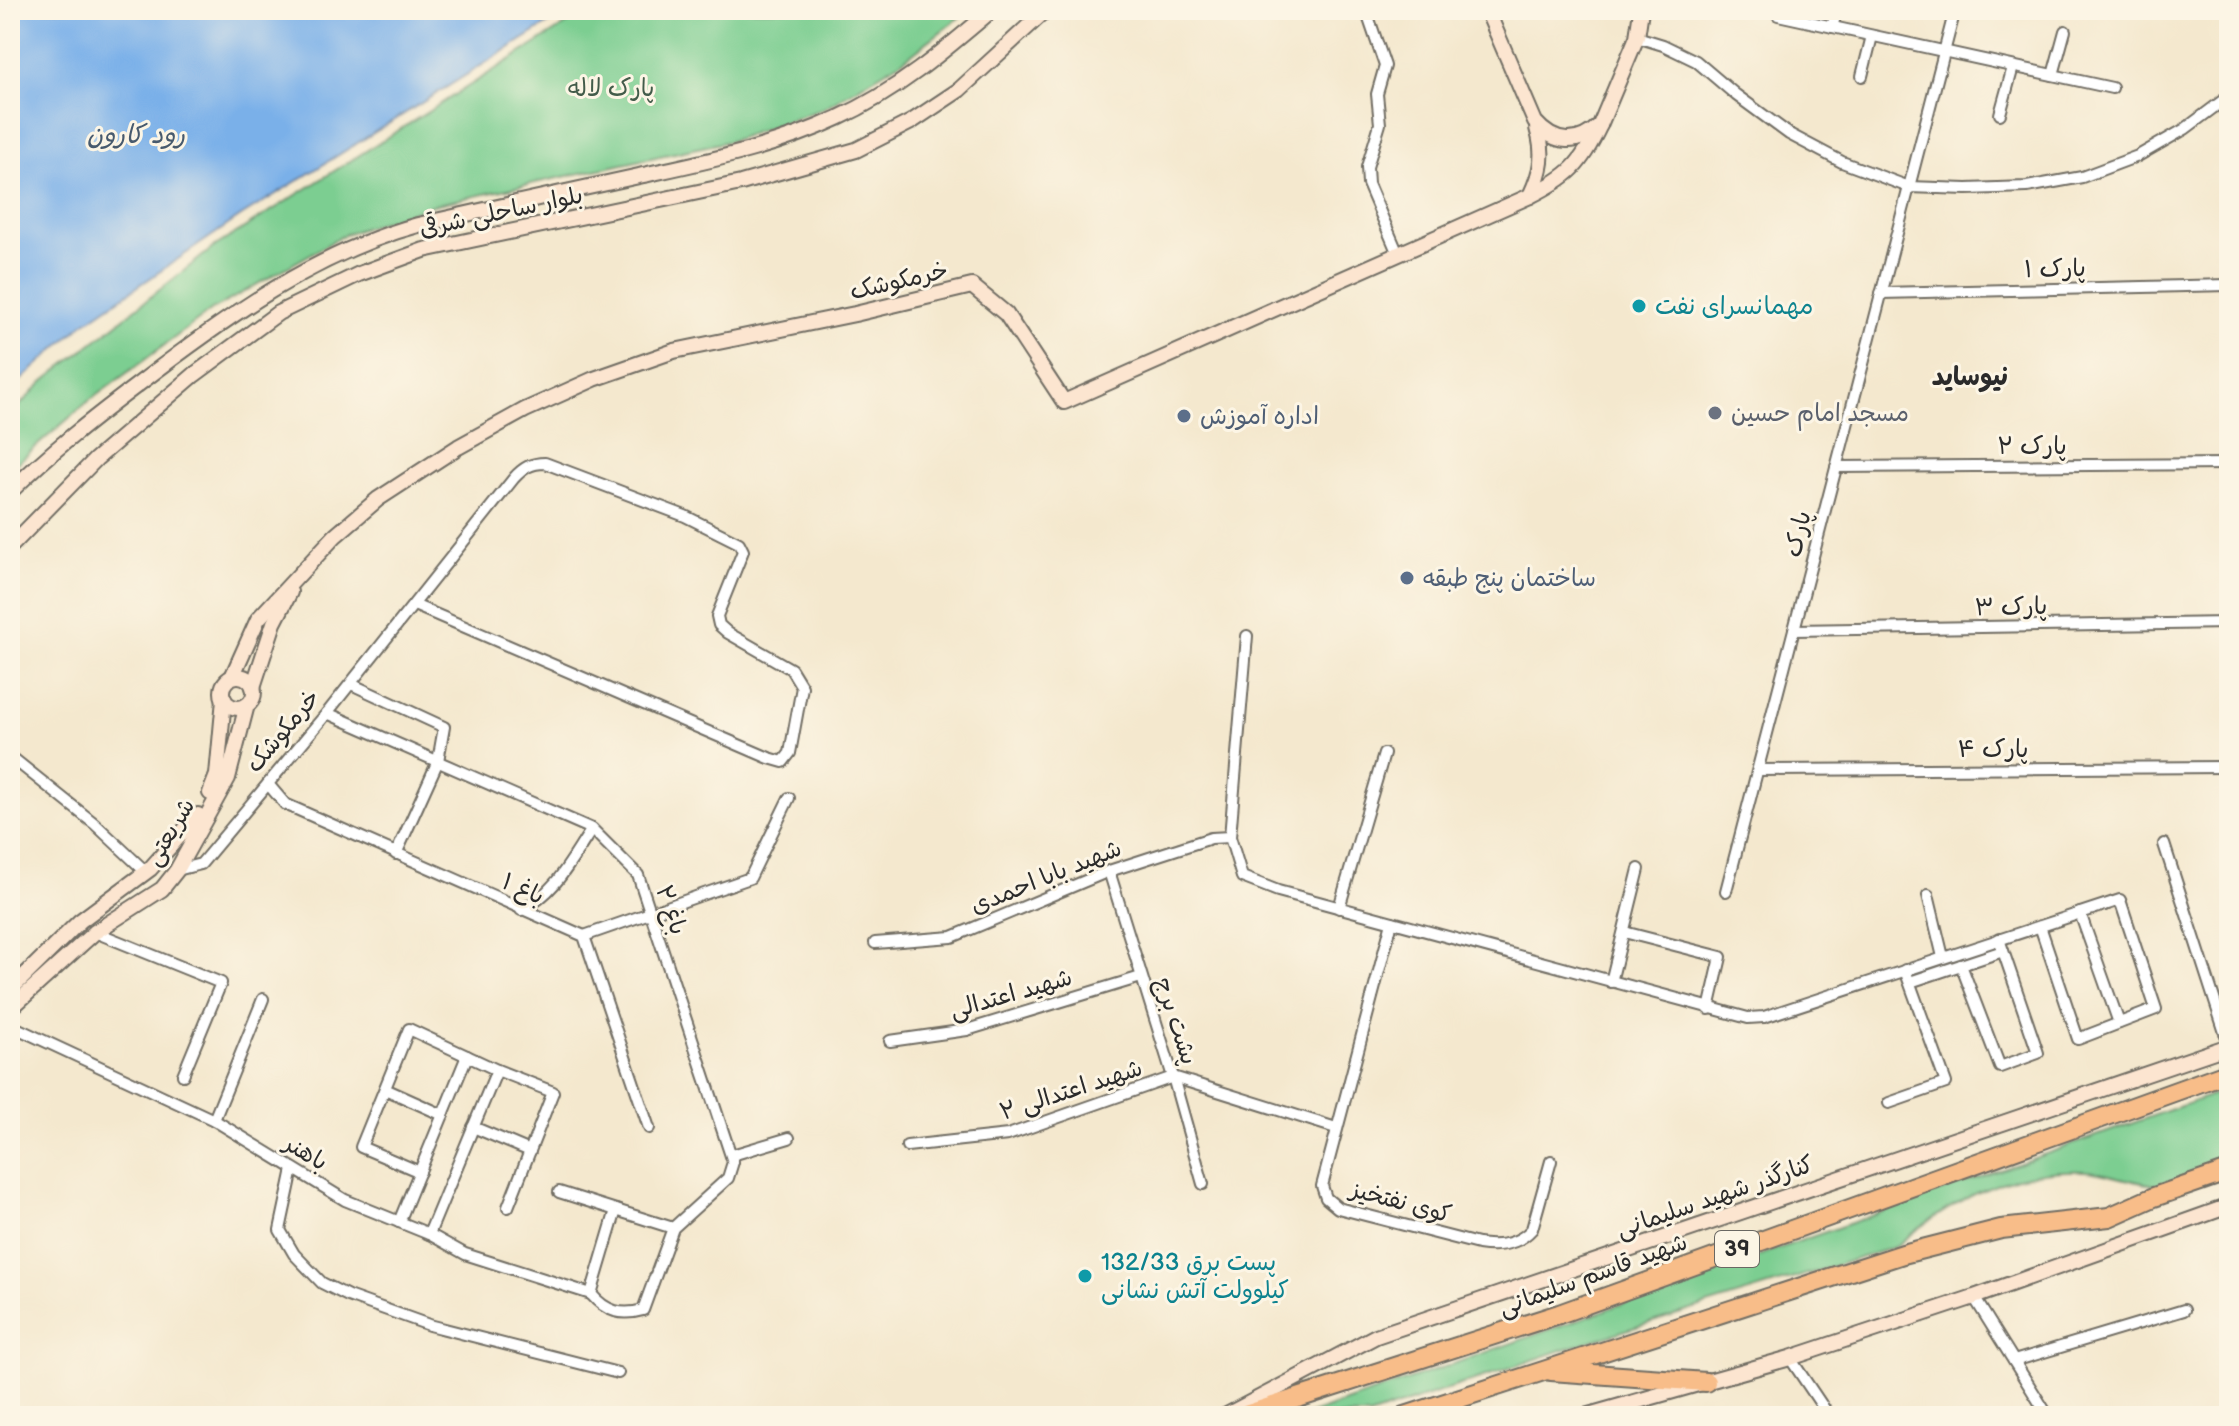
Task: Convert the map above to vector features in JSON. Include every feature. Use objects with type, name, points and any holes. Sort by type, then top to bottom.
[{"type":"highway","name":"شهید قاسم سلیمانی","points":[[1242,1416],[1559,1314],[2229,1072]]},
{"type":"highway","name":"39","points":[[1405,1416],[1903,1254],[2001,1229],[2109,1217],[2154,1197],[2229,1171]]},
{"type":"highway","points":[[1541,1371],[1706,1382]]},
{"type":"highway","points":[[1263,1416],[1301,1398]]},
{"type":"street","name":"بلوار ساحلی شرقی","points":[[10,492],[75,433],[221,322],[267,293],[349,250],[383,235],[418,225],[789,140],[841,117],[892,88],[936,58],[992,10]]},
{"type":"street","name":"بلوار ساحلی شرقی","points":[[10,547],[96,459],[194,375],[278,313],[370,269],[424,250],[741,183],[856,150],[911,122],[959,90],[1046,10]]},
{"type":"street","points":[[1357,10],[1368,16],[1385,66],[1377,94],[1380,124],[1367,167],[1368,184],[1398,254]]},
{"type":"street","points":[[1487,10],[1543,147],[1541,172],[1530,196]]},
{"type":"street","name":"خرمکوشک","points":[[297,578],[335,536],[378,499],[458,447],[538,404],[594,379],[674,351],[855,314],[972,286],[1006,314],[1064,402],[1561,180],[1585,156],[1600,125],[1637,37],[1641,10]]},
{"type":"street","points":[[1832,27],[1837,10]]},
{"type":"street","name":"پارک","points":[[1726,891],[1955,10]]},
{"type":"street","points":[[1778,15],[2112,88]]},
{"type":"street","points":[[2053,75],[2065,31]]},
{"type":"street","points":[[1862,76],[1872,36]]},
{"type":"street","points":[[1637,37],[1696,61],[1789,134],[1842,162],[1909,187],[2027,187],[2082,177],[2138,156],[2185,129],[2229,96]]},
{"type":"street","points":[[2000,114],[2013,67]]},
{"type":"street","points":[[1535,122],[1545,134],[1575,141],[1589,136],[1600,125]]},
{"type":"street","name":"پارک ۱","points":[[1881,293],[2229,285]]},
{"type":"street","name":"خرمکوشک","points":[[177,870],[201,864],[351,684],[514,478],[522,469],[535,463],[545,463],[685,516],[739,543],[743,551],[717,616],[719,625],[791,669],[802,687],[790,753],[783,762],[769,758],[414,605]]},
{"type":"street","name":"پارک ۲","points":[[1836,467],[2229,464]]},
{"type":"street","points":[[297,578],[274,623],[253,687],[254,694],[247,705],[235,707],[224,699],[223,686],[232,677],[258,619],[297,578]]},
{"type":"street","name":"پارک ۳","points":[[1794,630],[2229,623]]},
{"type":"street","points":[[1247,636],[1230,837],[1242,877],[1278,891],[1748,1018],[1764,1017],[1943,957],[2120,900],[2156,1009],[2078,1039],[2040,926]]},
{"type":"street","points":[[232,677],[245,677],[253,687]]},
{"type":"street","points":[[351,684],[444,727],[438,761],[396,854]]},
{"type":"street","name":"شریعتی","points":[[10,1009],[95,932],[159,892],[177,870],[217,775],[224,699]]},
{"type":"street","name":"شریعتی","points":[[10,990],[80,921],[145,872],[194,828],[228,778],[247,705]]},
{"type":"street","name":"باغ ۲","points":[[327,713],[592,829],[638,875],[732,1155]]},
{"type":"street","points":[[1339,908],[1384,754]]},
{"type":"street","points":[[10,756],[95,824],[145,872],[158,872],[164,885]]},
{"type":"street","name":"پارک ۴","points":[[1758,770],[2229,767]]},
{"type":"street","name":"باغ ۱","points":[[268,784],[285,804],[584,936]]},
{"type":"street","points":[[649,1128],[584,936],[750,878],[789,798]]},
{"type":"street","points":[[521,910],[541,901],[555,886],[592,829]]},
{"type":"street","name":"شهید بابا احمدی","points":[[875,943],[952,937],[1109,871],[1211,838],[1230,837]]},
{"type":"street","points":[[2164,844],[2229,1045]]},
{"type":"street","points":[[1611,982],[1639,869]]},
{"type":"street","name":"پشت برج","points":[[1109,871],[1203,1184]]},
{"type":"street","points":[[145,872],[140,887],[152,895]]},
{"type":"street","points":[[1928,895],[1943,957]]},
{"type":"street","points":[[2080,913],[2119,1023]]},
{"type":"street","points":[[80,921],[95,932],[221,983],[183,1075]]},
{"type":"street","name":"کوی نفتخیز","points":[[1392,922],[1322,1186],[1326,1198],[1338,1208],[1478,1244],[1497,1246],[1525,1238],[1532,1229],[1551,1161]]},
{"type":"street","points":[[1624,932],[1721,957],[1709,1009]]},
{"type":"street","points":[[1961,965],[2000,1067],[2038,1053],[1999,939]]},
{"type":"street","points":[[1910,982],[2003,951]]},
{"type":"street","points":[[1889,1103],[1946,1083],[1905,970]]},
{"type":"street","name":"شهید اعتدالی","points":[[890,1041],[967,1030],[1141,977]]},
{"type":"street","points":[[214,1120],[263,999]]},
{"type":"street","name":"باهنر","points":[[10,1025],[214,1120],[345,1200],[429,1234],[465,1254],[591,1294]]},
{"type":"street","points":[[420,1172],[361,1147],[409,1029],[553,1092],[508,1207]]},
{"type":"street","name":"کنارگذر شهید سلیمانی","points":[[1225,1416],[1376,1336],[2229,1045]]},
{"type":"street","points":[[399,1222],[467,1056]]},
{"type":"street","points":[[429,1234],[497,1070]]},
{"type":"street","name":"شهید اعتدالی ۲","points":[[907,1146],[1008,1135],[1173,1077],[1336,1128]]},
{"type":"street","points":[[385,1089],[443,1115]]},
{"type":"street","points":[[473,1127],[530,1151]]},
{"type":"street","points":[[616,1210],[591,1294],[599,1303],[618,1313],[630,1314],[643,1310],[673,1228],[728,1178],[732,1155],[789,1138]]},
{"type":"street","points":[[293,1169],[280,1230],[294,1254],[322,1283],[348,1296],[429,1325],[618,1373]]},
{"type":"street","points":[[559,1192],[673,1228]]},
{"type":"street","points":[[1585,1416],[1613,1412],[1790,1358],[1974,1297],[2229,1206]]},
{"type":"street","points":[[1974,1297],[2048,1416]]},
{"type":"street","points":[[2014,1361],[2184,1310]]},
{"type":"street","points":[[1790,1358],[1829,1416]]},
{"type":"green space","name":"پارک لاله","points":[[589,10],[969,10],[905,59],[822,109],[730,141],[433,205],[346,234],[212,310],[89,401],[10,469],[10,415],[44,381],[214,247]]},
{"type":"green space","points":[[2229,1089],[2229,1163],[2187,1179],[2156,1185],[2085,1171],[2057,1171],[2006,1181],[1938,1215],[1895,1247],[1568,1348],[1369,1416],[1306,1416]]},
{"type":"water","name":"رود کارون","points":[[10,10],[570,10],[241,216],[83,324],[10,390]]},
{"type":"place","name":"مهمانسرای نفت","points":[[1639,306]]},
{"type":"place","name":"مسجد امام حسین","points":[[1715,413]]},
{"type":"place","name":"اداره آموزش","points":[[1184,416]]},
{"type":"place","name":"ساختمان پنج طبقه","points":[[1407,578]]},
{"type":"place","name":"پست برق 132/33 کیلوولت آتش نشانی","points":[[1085,1276]]},
{"type":"district","name":"نیوساید","points":[[1970,377]]}]
